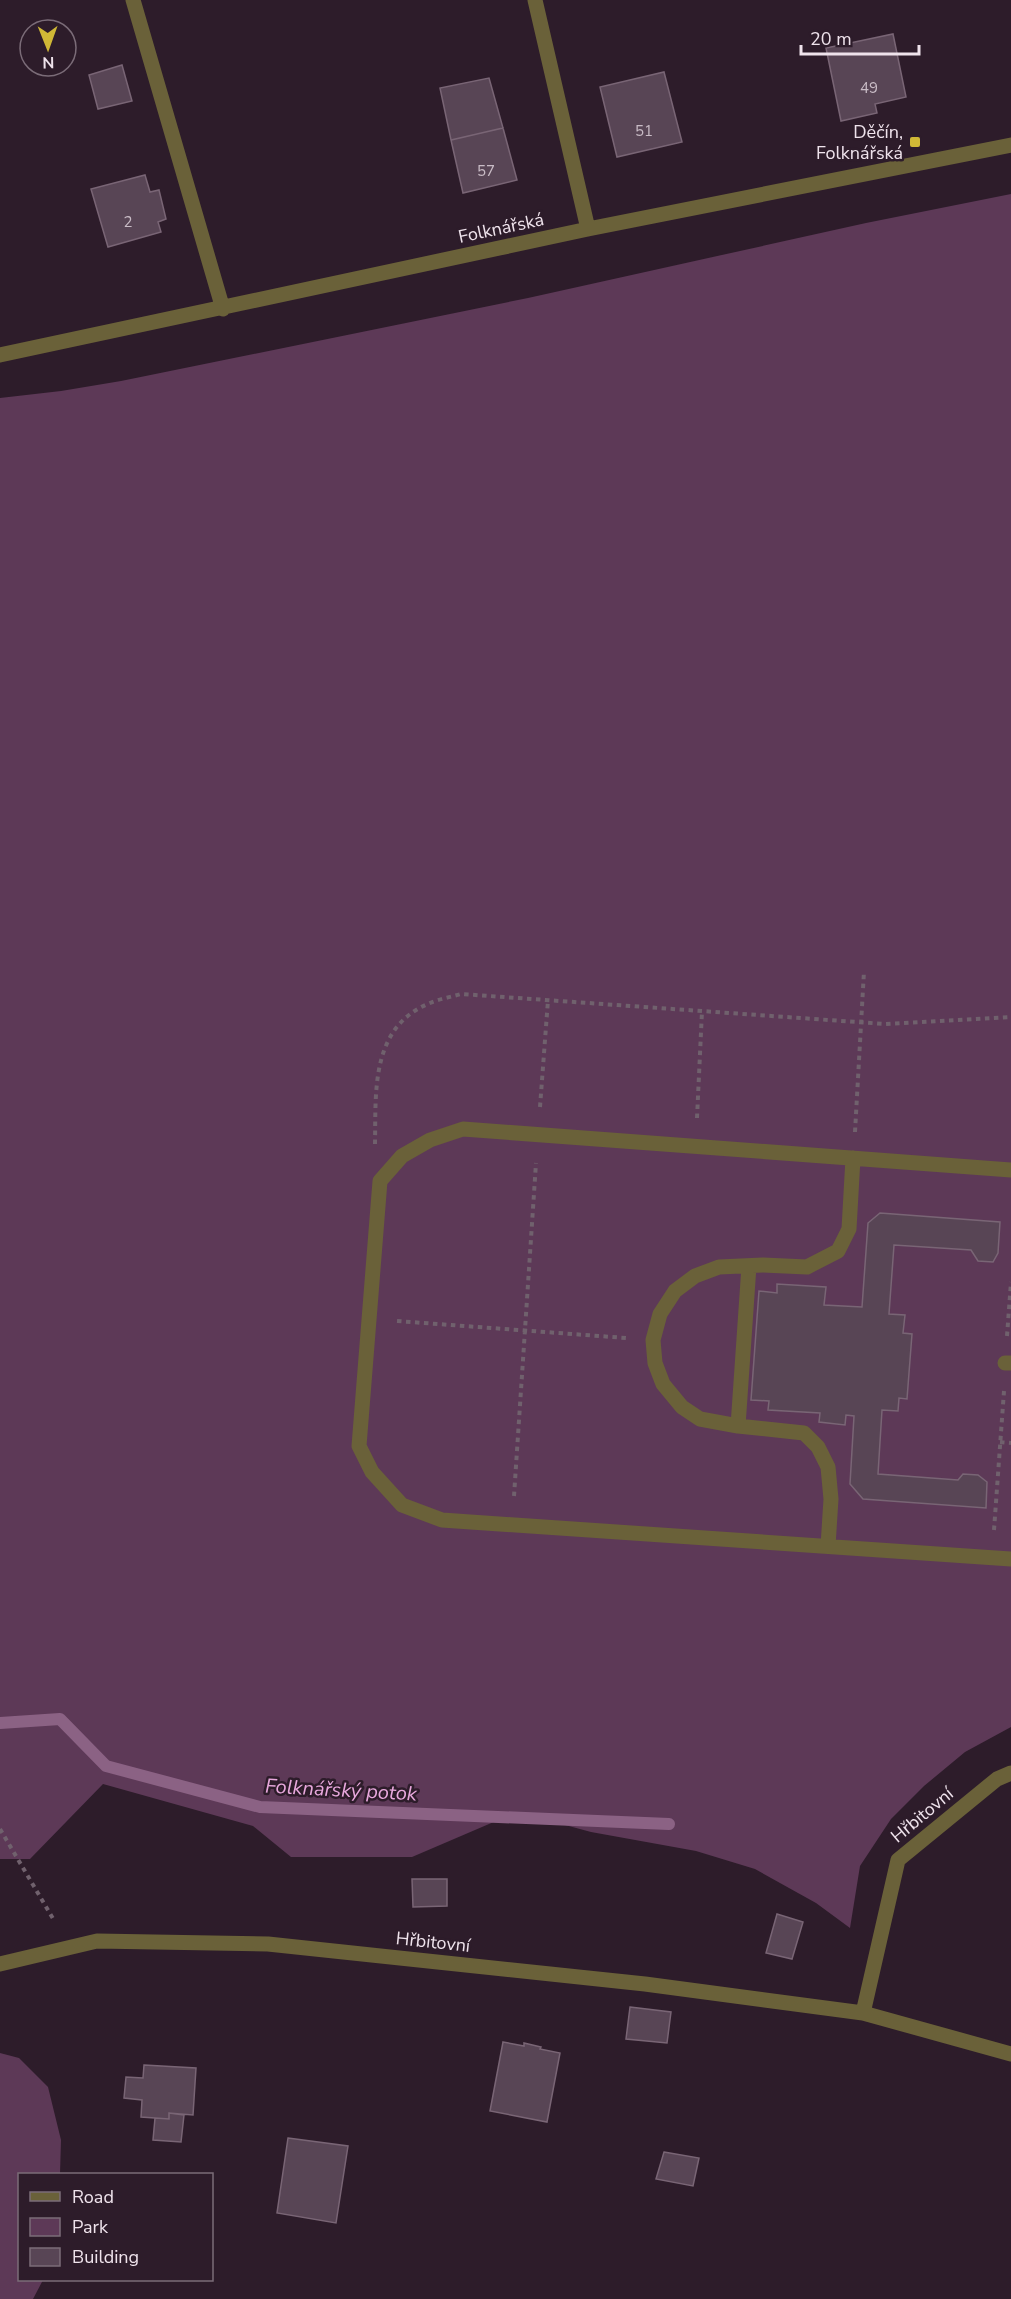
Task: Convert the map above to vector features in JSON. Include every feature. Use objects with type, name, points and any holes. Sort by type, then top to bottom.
[{"type":"street","points":[[133,0],[223,309]]},
{"type":"street","points":[[535,0],[588,229]]},
{"type":"street","name":"Folknářská","points":[[0,355],[588,229],[1011,145]]},
{"type":"street","points":[[1011,1170],[463,1129],[430,1140],[402,1156],[380,1181],[359,1446],[372,1472],[402,1505],[442,1520],[1011,1559]]},
{"type":"street","points":[[828,1546],[831,1499],[828,1467],[818,1448],[804,1433],[738,1426],[700,1419],[681,1407],[663,1384],[655,1363],[653,1340],[660,1314],[675,1291],[695,1276],[719,1267],[807,1267],[838,1251],[849,1229],[853,1158]]},
{"type":"street","points":[[738,1426],[749,1266]]},
{"type":"street","name":"Hřbitovní","points":[[863,2013],[898,1860],[996,1779],[1011,1773]]},
{"type":"street","name":"Hřbitovní","points":[[0,1964],[97,1941],[268,1944],[633,1982],[863,2013],[1011,2054]]},
{"type":"path","points":[[853,1158],[864,970]]},
{"type":"path","points":[[380,1181],[375,1162],[376,1082],[382,1051],[402,1021],[428,1004],[461,994],[861,1023],[885,1024],[1011,1017]]},
{"type":"path","points":[[512,1524],[548,1000]]},
{"type":"path","points":[[696,1146],[702,1011]]},
{"type":"path","points":[[993,1558],[1000,1442],[1008,1363],[1011,1284]]},
{"type":"path","points":[[369,1319],[653,1340]]},
{"type":"path","points":[[1000,1442],[1011,1443]]},
{"type":"path","points":[[0,1829],[70,1948]]},
{"type":"green space","points":[[1011,194],[1011,1727],[965,1752],[924,1786],[891,1819],[860,1866],[850,1928],[816,1903],[755,1869],[696,1851],[591,1832],[517,1812],[412,1857],[291,1857],[253,1826],[103,1784],[30,1859],[0,1859],[0,398],[121,381],[528,298],[866,223]]},
{"type":"green space","points":[[0,2053],[19,2058],[48,2087],[61,2140],[60,2173],[18,2173],[18,2281],[42,2281],[33,2299],[0,2299]]},
{"type":"building","points":[[893,34],[906,97],[875,104],[877,113],[841,121],[826,48]]},
{"type":"building","points":[[122,65],[132,101],[98,109],[89,75]]},
{"type":"building","points":[[664,72],[682,142],[617,157],[600,87]]},
{"type":"building","points":[[489,78],[503,128],[451,140],[440,88]]},
{"type":"building","points":[[503,128],[517,180],[463,193],[451,140]]},
{"type":"building","points":[[145,175],[150,192],[159,190],[166,219],[158,222],[161,232],[108,247],[91,189]]},
{"type":"building","points":[[880,1213],[1000,1222],[998,1253],[993,1262],[978,1261],[971,1250],[894,1245],[889,1314],[905,1315],[903,1333],[912,1334],[907,1399],[899,1398],[898,1411],[882,1410],[878,1474],[958,1480],[963,1474],[978,1475],[987,1482],[986,1508],[863,1499],[850,1484],[854,1416],[846,1415],[845,1425],[819,1422],[820,1413],[768,1410],[769,1401],[751,1400],[759,1291],[777,1293],[777,1284],[826,1287],[824,1305],[862,1307],[868,1223]]},
{"type":"building","points":[[412,1879],[447,1879],[447,1906],[413,1907]]},
{"type":"building","points":[[777,1914],[803,1922],[792,1959],[766,1953]]},
{"type":"building","points":[[630,2007],[671,2012],[667,2043],[626,2039]]},
{"type":"building","points":[[503,2042],[524,2046],[524,2043],[560,2053],[547,2122],[490,2111]]},
{"type":"building","points":[[144,2065],[196,2068],[193,2115],[169,2113],[169,2119],[141,2117],[142,2100],[124,2098],[126,2077],[143,2078]]},
{"type":"building","points":[[169,2113],[184,2115],[181,2142],[153,2140],[155,2118],[169,2119]]},
{"type":"building","points":[[288,2138],[348,2146],[336,2223],[277,2213]]},
{"type":"building","points":[[664,2152],[699,2158],[693,2186],[656,2179]]},
{"type":"waterway","name":"Folknářský potok","points":[[0,1723],[60,1719],[106,1766],[260,1807],[669,1824]]},
{"type":"place","name":"Děčín, Folknářská","points":[[915,142]]}]
